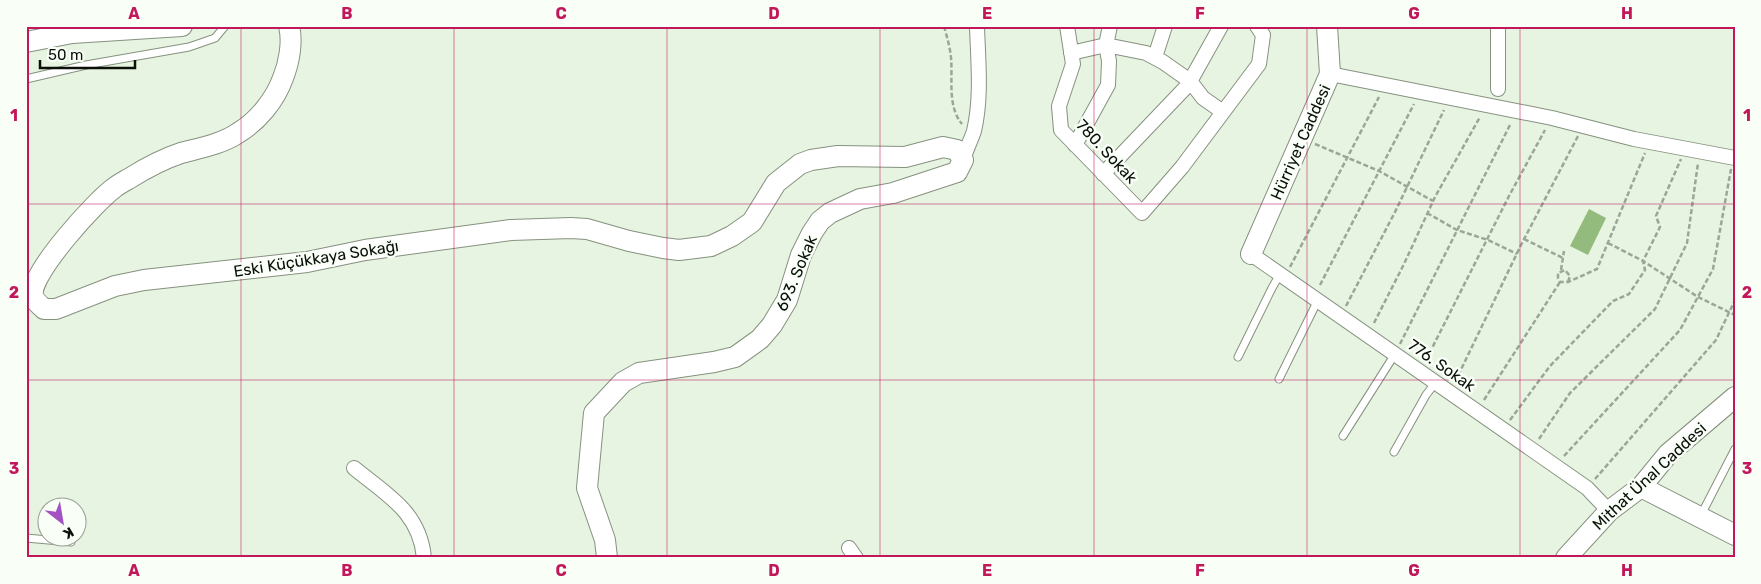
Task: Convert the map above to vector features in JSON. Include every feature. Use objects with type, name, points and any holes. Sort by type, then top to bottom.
[{"type":"street","points":[[26,42],[72,33],[182,26]]},
{"type":"street","name":"Eski Küçükkaya Sokağı","points":[[288,26],[291,36],[286,69],[279,87],[261,114],[238,133],[223,141],[160,161],[114,188],[57,248],[43,268],[33,289],[33,295],[40,306],[44,309],[56,309],[115,286],[144,280],[307,262],[373,249],[511,230],[570,228],[587,230],[663,248],[695,249],[711,246],[752,222],[776,183],[800,164],[838,156],[905,157],[943,147],[957,150],[963,160]]},
{"type":"street","name":"693. Sokak","points":[[608,552],[587,488],[594,413],[623,382],[639,373],[735,357],[750,348],[772,325],[787,300],[801,255],[820,221],[830,213],[860,199],[893,193],[957,172],[974,130],[978,81],[977,26]]},
{"type":"street","points":[[1067,26],[1071,53],[1106,45],[1146,53],[1164,62],[1190,80],[1203,98],[1223,112],[1259,64],[1263,35],[1257,26]]},
{"type":"street","points":[[1075,145],[1108,85],[1109,62],[1106,45],[1110,26]]},
{"type":"street","points":[[1155,58],[1166,26]]},
{"type":"street","points":[[1103,174],[1190,80],[1220,26]]},
{"type":"street","name":"Hürriyet Caddesi","points":[[1251,254],[1330,74],[1327,26]]},
{"type":"street","points":[[1498,26],[1498,89]]},
{"type":"street","name":"780. Sokak","points":[[1071,53],[1073,64],[1059,106],[1062,130],[1142,213],[1182,167],[1223,112]]},
{"type":"street","points":[[1330,74],[1552,118],[1650,142],[1734,158]]},
{"type":"street","name":"776. Sokak","points":[[1251,254],[1587,488],[1609,511]]},
{"type":"street","name":"Mithat Ünal Caddesi","points":[[1566,558],[1609,511],[1641,487],[1668,454],[1735,397]]},
{"type":"street","points":[[354,468],[399,504],[413,521],[420,536],[424,558]]},
{"type":"street","points":[[1641,487],[1735,535]]},
{"type":"lane","points":[[26,79],[86,65],[189,48],[215,38],[225,26]]},
{"type":"lane","points":[[1238,357],[1272,288],[1283,276]]},
{"type":"lane","points":[[1279,379],[1316,299]]},
{"type":"lane","points":[[1343,436],[1395,354]]},
{"type":"lane","points":[[1394,452],[1426,395],[1436,382]]},
{"type":"lane","points":[[1700,517],[1735,449]]},
{"type":"path","points":[[944,26],[951,56],[953,105],[960,121],[974,130]]},
{"type":"path","points":[[1283,276],[1386,85]]},
{"type":"path","points":[[1316,299],[1420,92]]},
{"type":"path","points":[[1341,316],[1407,188],[1450,98]]},
{"type":"path","points":[[1368,335],[1433,201],[1487,105]]},
{"type":"path","points":[[1395,354],[1518,111]]},
{"type":"path","points":[[1420,371],[1509,196],[1552,118]]},
{"type":"path","points":[[1450,392],[1524,239],[1583,126]]},
{"type":"path","points":[[1302,138],[1379,171],[1433,201]]},
{"type":"path","points":[[1560,282],[1568,282],[1597,269],[1650,142]]},
{"type":"path","points":[[1504,429],[1550,366],[1613,301],[1628,294],[1645,270],[1643,260],[1660,227],[1656,216],[1685,149]]},
{"type":"path","points":[[1532,449],[1570,393],[1655,310],[1687,243],[1700,152]]},
{"type":"path","points":[[1555,466],[1680,330],[1714,269],[1734,158]]},
{"type":"path","points":[[1427,213],[1457,230],[1488,240],[1517,254]]},
{"type":"path","points":[[1524,239],[1563,258]]},
{"type":"path","points":[[1608,243],[1643,260],[1698,296],[1735,316]]},
{"type":"path","points":[[1560,282],[1557,275],[1561,270],[1564,251]]},
{"type":"path","points":[[1561,270],[1565,270],[1570,276],[1568,282]]},
{"type":"path","points":[[1477,411],[1560,282]]},
{"type":"path","points":[[1587,488],[1716,340],[1735,300]]},
{"type":"shaded area","points":[[1589,209],[1606,218],[1588,255],[1570,246]]}]
